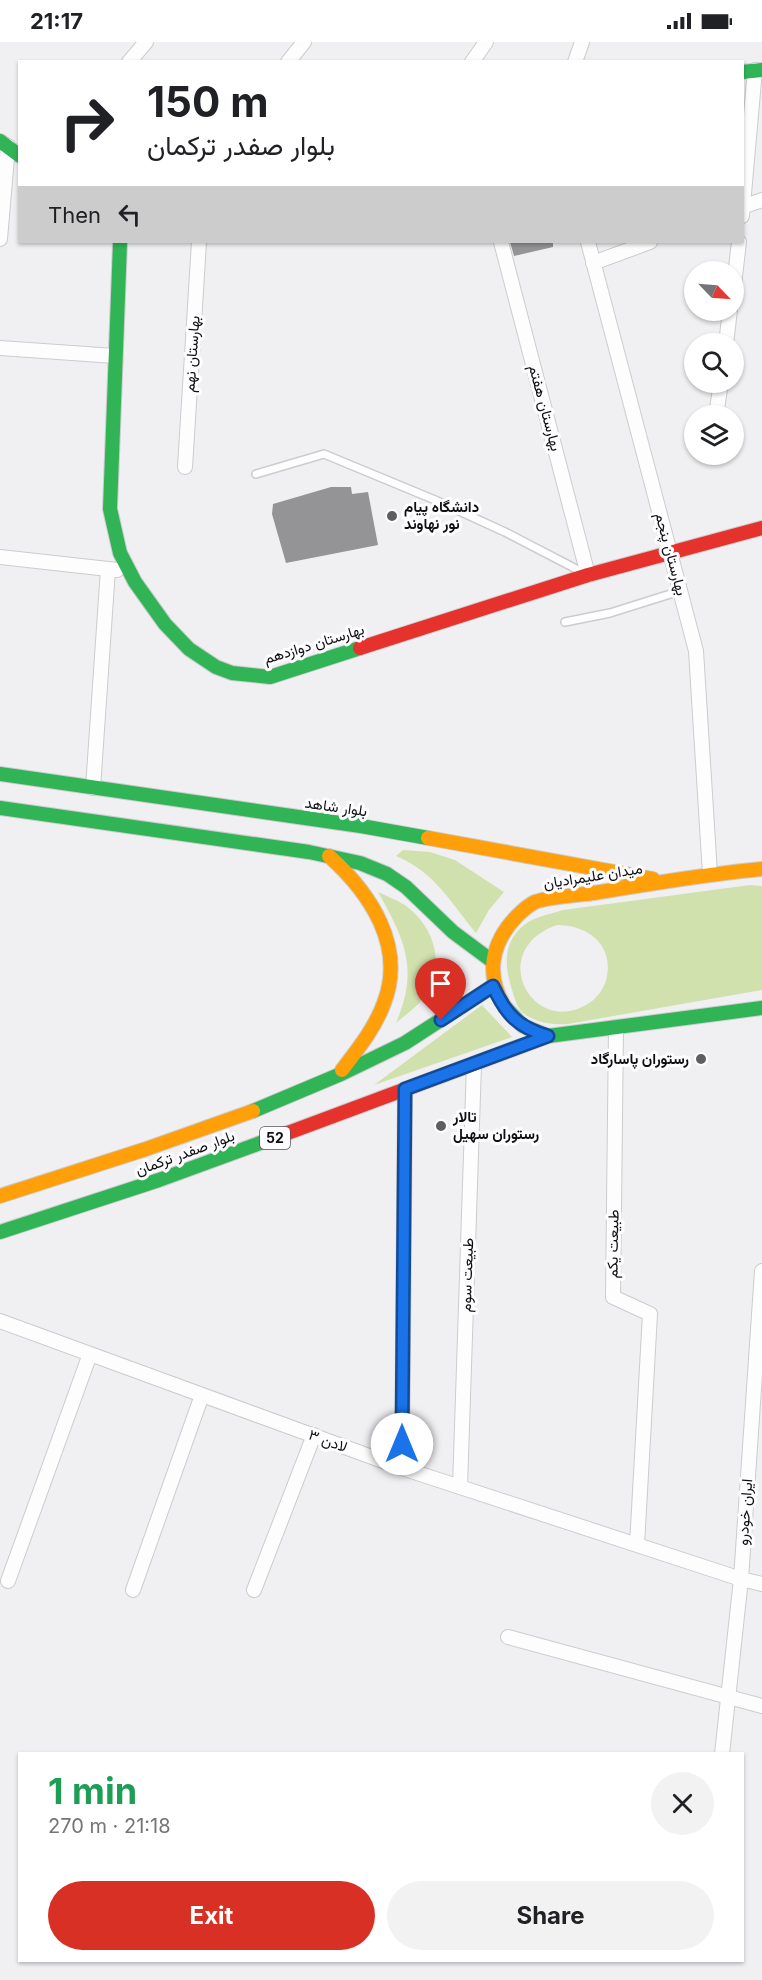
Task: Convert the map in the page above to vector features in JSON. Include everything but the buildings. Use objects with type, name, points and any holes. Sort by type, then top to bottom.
[{"type":"main road","name":"بهارستان دوازدهم","points":[[120,243],[110,509],[119,551],[128,571],[147,600],[180,644],[219,668],[241,676],[270,677],[588,575],[762,528]]},
{"type":"main road","name":"بلوار شاهد","points":[[0,774],[361,826],[666,881]]},
{"type":"main road","points":[[0,808],[329,856],[375,868],[398,881],[424,902],[450,928],[492,961]]},
{"type":"main road","points":[[329,856],[357,884],[378,913],[388,935],[392,968],[387,996],[378,1019],[364,1043],[338,1076]]},
{"type":"main road","points":[[710,874],[762,857]]},
{"type":"main road","name":"میدان علیمرادیان","points":[[548,1036],[528,1030],[512,1017],[500,1002],[493,986],[492,961],[498,941],[508,924],[524,909],[535,902],[762,868]]},
{"type":"main road","name":"بلوار صفدر ترکمان","points":[[0,1196],[168,1142],[256,1110],[338,1076],[405,1043],[493,986]]},
{"type":"main road","name":"52","points":[[548,1036],[762,1008]]},
{"type":"main road","name":"بلوار صفدر ترکمان","points":[[0,1232],[159,1180],[548,1036]]},
{"type":"street","points":[[290,60],[304,42]]},
{"type":"street","points":[[473,60],[486,42]]},
{"type":"street","points":[[576,60],[582,42]]},
{"type":"street","points":[[130,60],[140,44]]},
{"type":"street","points":[[744,196],[753,71]]},
{"type":"street","points":[[0,239],[9,144]]},
{"type":"street","points":[[744,209],[762,200]]},
{"type":"street","name":"بهارستان نهم","points":[[185,467],[199,243]]},
{"type":"street","name":"بهارستان هفتم","points":[[501,243],[588,575]]},
{"type":"street","name":"بهارستان پنجم","points":[[588,243],[696,651],[710,874]]},
{"type":"street","points":[[593,263],[647,243]]},
{"type":"street","points":[[737,261],[739,243]]},
{"type":"street","points":[[0,348],[115,356]]},
{"type":"street","points":[[0,557],[128,571]]},
{"type":"street","points":[[93,788],[108,569]]},
{"type":"street","name":"طبیعت یکم","points":[[616,1027],[613,1297],[650,1314],[638,1545]]},
{"type":"street","name":"طبیعت سوم","points":[[460,1487],[474,1064]]},
{"type":"street","points":[[402,1468],[405,1089]]},
{"type":"street","name":"ایران خودرو","points":[[722,1752],[741,1579],[762,1271]]},
{"type":"street","name":"لادن ۳","points":[[0,1321],[402,1468],[762,1584]]},
{"type":"street","points":[[8,1581],[90,1354]]},
{"type":"street","points":[[133,1590],[202,1395]]},
{"type":"street","points":[[254,1590],[314,1436]]},
{"type":"street","points":[[508,1637],[762,1706]]},
{"type":"lane","points":[[256,474],[324,454],[455,509],[588,575]]},
{"type":"lane","points":[[565,622],[610,614],[680,591]]},
{"type":"green space","points":[[403,850],[430,852],[455,860],[504,892],[489,910],[476,933],[432,879],[396,856]]},
{"type":"green space","points":[[750,885],[762,886],[762,990],[568,1024],[551,1024],[533,1019],[521,1011],[515,999],[507,966],[508,949],[511,940],[528,922],[563,910]],"holes":[[[557,925],[587,932],[601,945],[608,964],[607,976],[602,989],[590,1003],[566,1011],[548,1009],[534,1000],[524,986],[520,969],[524,952],[536,937]]]},
{"type":"green space","points":[[378,892],[400,902],[424,924],[434,949],[436,963],[429,989],[418,1004],[396,1023],[407,986],[406,955],[402,940]]},
{"type":"green space","points":[[482,1005],[512,1037],[374,1085]]},
{"type":"traffic: fast","points":[[744,72],[762,70]]},
{"type":"traffic: fast","points":[[0,141],[18,154]]},
{"type":"traffic: fast","points":[[120,243],[110,509],[120,553],[135,582],[165,624],[189,649],[216,667],[232,673],[270,677],[360,648]]},
{"type":"traffic: fast","points":[[0,774],[361,826],[428,838]]},
{"type":"traffic: fast","points":[[0,808],[309,852],[360,863],[387,874],[406,887],[453,932],[492,961]]},
{"type":"traffic: fast","points":[[253,1111],[341,1074],[405,1043],[493,986]]},
{"type":"traffic: fast","points":[[505,1007],[523,1026],[548,1036],[762,1008]]},
{"type":"traffic: fast","points":[[0,1232],[159,1180],[285,1134]]},
{"type":"traffic: slow","points":[[428,838],[653,879]]},
{"type":"traffic: slow","points":[[329,856],[358,887],[370,904],[387,941],[390,961],[390,982],[384,1003],[366,1038],[342,1070]]},
{"type":"traffic: slow","points":[[505,1007],[499,995],[493,971],[497,948],[508,926],[521,912],[535,902],[555,897],[699,876],[762,869]]},
{"type":"traffic: slow","points":[[0,1196],[146,1149],[253,1111]]},
{"type":"traffic: jam","points":[[360,648],[588,575],[762,528]]},
{"type":"traffic: jam","points":[[285,1134],[548,1036]]},
{"type":"place","name":"دانشگاه پیام نور نهاوند","points":[[392,516]]},
{"type":"place","name":"رستوران پاسارگاد","points":[[701,1059]]},
{"type":"place","name":"تالار رستوران سهیل","points":[[441,1126]]},
{"type":"route","points":[[402,1444],[405,1089],[548,1036],[528,1030],[512,1017],[500,1002],[493,986],[441,1020]]}]
